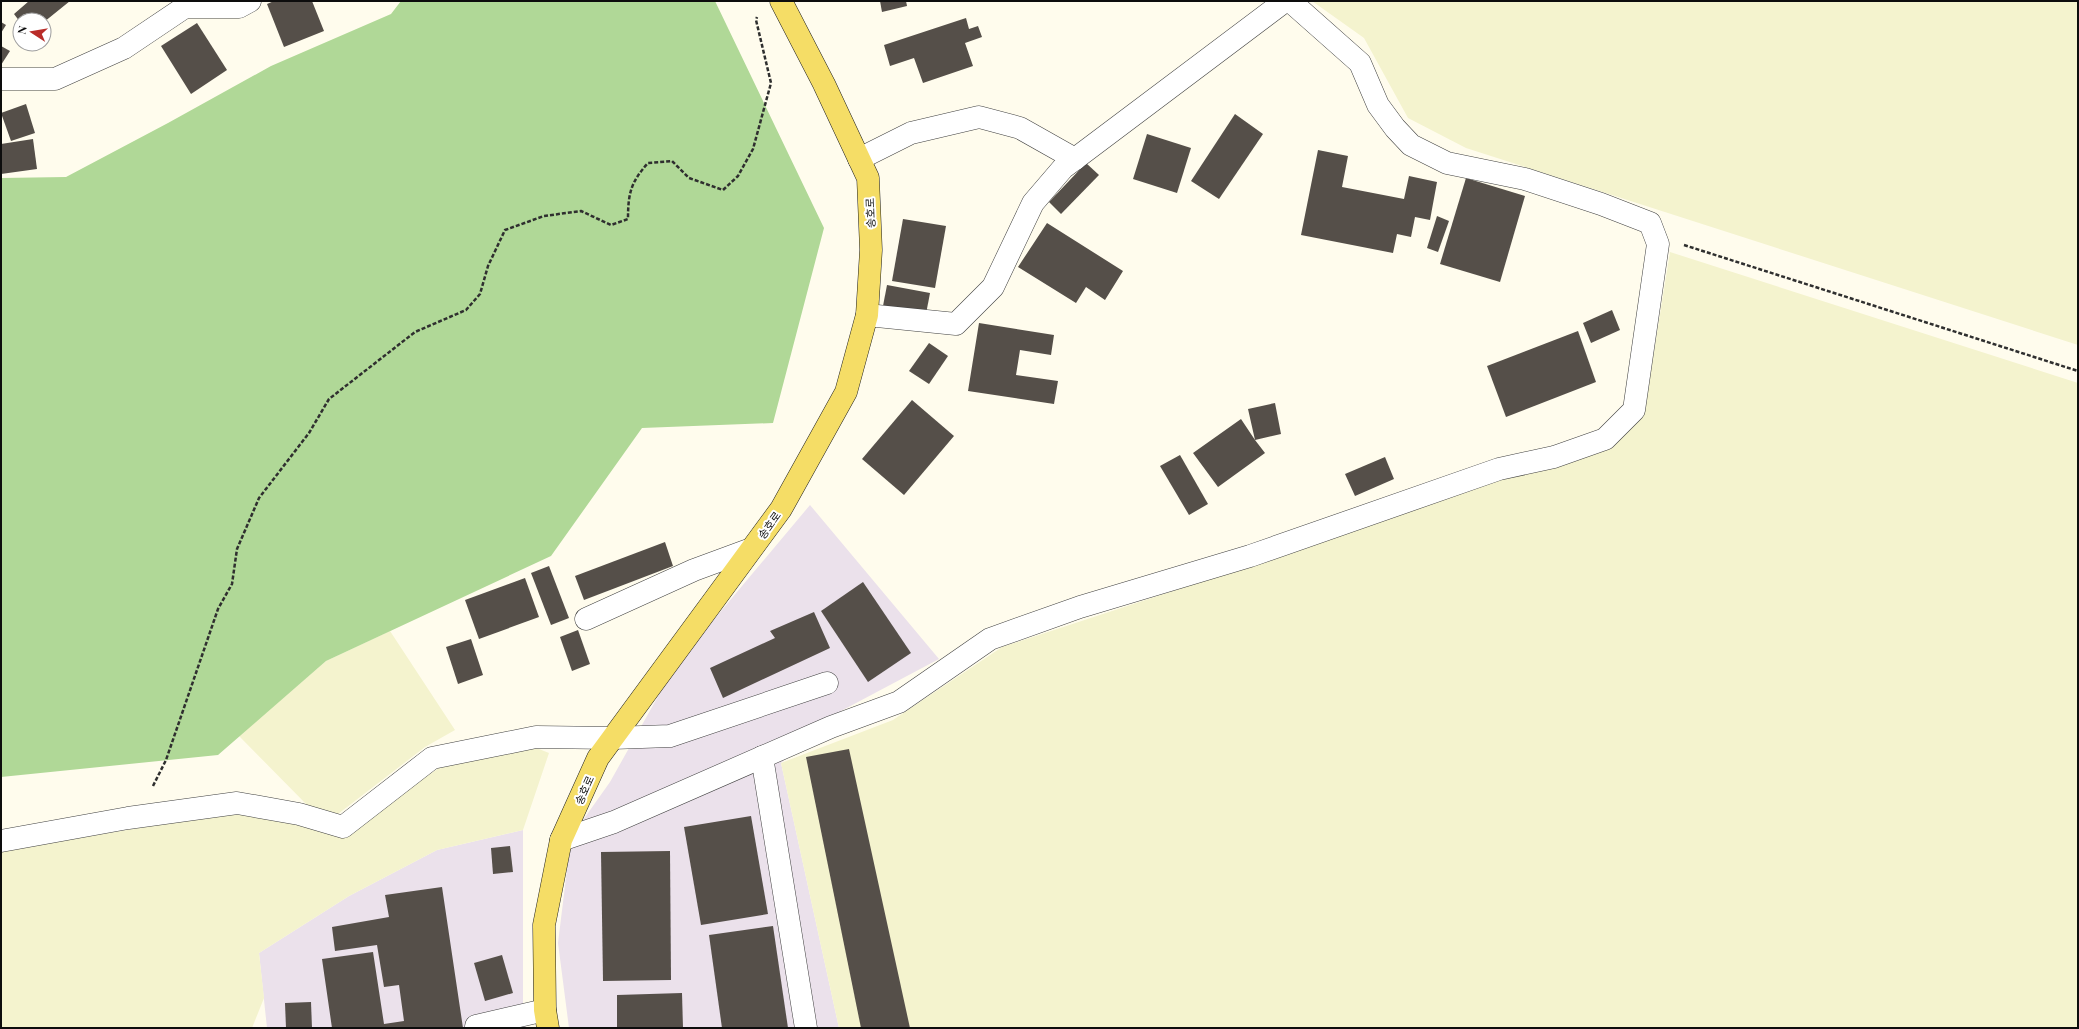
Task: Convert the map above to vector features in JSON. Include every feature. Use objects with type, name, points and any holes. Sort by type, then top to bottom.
[{"type":"main road","name":"송호로","points":[[546,1019],[544,925],[561,840],[598,758],[781,509],[846,392],[867,315],[871,250],[868,178],[824,84],[781,1]]},
{"type":"street","points":[[1,78],[55,79],[124,48],[186,7],[239,7],[250,1]]},
{"type":"street","points":[[867,315],[956,324],[993,287],[1033,203],[1063,168],[1285,1]]},
{"type":"street","points":[[561,840],[614,822],[831,727],[899,702],[990,639],[1080,607],[1250,556],[1498,469],[1554,457],[1605,439],[1634,410],[1658,244],[1650,223],[1601,204],[1525,179],[1447,163],[1411,145],[1395,128],[1378,105],[1360,63],[1290,1]]},
{"type":"street","points":[[859,159],[910,133],[979,117],[1020,128],[1075,160]]},
{"type":"street","points":[[586,619],[694,570],[751,550]]},
{"type":"street","points":[[1,841],[128,818],[237,804],[299,814],[343,827],[432,758],[536,737],[613,738],[670,736],[828,683]]},
{"type":"street","points":[[762,757],[806,1028]]},
{"type":"street","points":[[476,1028],[476,1026],[546,1019]]},
{"type":"path","points":[[152,788],[166,760],[218,610],[232,584],[237,549],[259,498],[309,433],[329,399],[415,332],[466,310],[480,294],[488,266],[505,230],[544,216],[581,211],[611,225],[628,219],[628,197],[636,177],[648,163],[672,161],[689,178],[723,190],[738,176],[753,149],[771,83],[756,20],[758,14]]},
{"type":"path","points":[[1658,244],[1688,245],[2078,371]]},
{"type":"shaded area","points":[[810,505],[939,659],[841,711],[781,763],[839,1028],[569,1028],[558,943],[571,837],[610,782],[675,666]]},
{"type":"shaded area","points":[[523,830],[523,1007],[526,1028],[267,1028],[259,953],[349,896],[437,850]]},
{"type":"green space","points":[[401,1],[715,1],[824,228],[773,423],[642,428],[551,556],[326,661],[218,755],[1,777],[1,178],[66,177],[271,66],[391,14]]},
{"type":"green space","points":[[1312,1],[2078,1],[2078,345],[1466,148],[1408,118],[1364,38]]},
{"type":"green space","points":[[1670,252],[2078,383],[2078,1028],[839,1028],[781,763],[893,720],[1002,647],[1289,553],[1507,476],[1612,448],[1644,414]]},
{"type":"green space","points":[[390,631],[455,730],[425,747],[338,814],[310,808],[239,736],[326,661]]},
{"type":"green space","points":[[534,747],[549,753],[523,830],[437,850],[349,896],[259,953],[264,998],[252,1028],[1,1028],[1,851],[235,812],[343,834],[439,768]]},
{"type":"building","points":[[29,1],[70,1],[52,16],[52,12],[16,12]]},
{"type":"building","points":[[274,1],[312,1],[324,31],[284,47],[267,4]]},
{"type":"building","points":[[880,1],[906,1],[907,6],[882,12]]},
{"type":"building","points":[[966,18],[969,29],[978,26],[982,37],[965,43],[973,66],[923,83],[914,58],[890,66],[884,45]]},
{"type":"building","points":[[1,22],[6,25],[1,33]]},
{"type":"building","points":[[197,23],[227,70],[191,94],[161,46]]},
{"type":"building","points":[[1,46],[10,51],[1,65]]},
{"type":"building","points":[[26,104],[35,133],[11,141],[1,113]]},
{"type":"building","points":[[1235,114],[1263,134],[1219,199],[1191,181]]},
{"type":"building","points":[[1147,134],[1191,148],[1177,193],[1133,179]]},
{"type":"building","points":[[33,139],[37,169],[1,174],[1,144]]},
{"type":"building","points":[[1318,150],[1348,156],[1342,187],[1404,199],[1409,176],[1437,182],[1430,220],[1415,217],[1411,237],[1397,234],[1393,253],[1301,235]]},
{"type":"building","points":[[1086,163],[1099,175],[1061,214],[1049,202]]},
{"type":"building","points":[[1466,178],[1525,196],[1500,282],[1440,264]]},
{"type":"building","points":[[1437,216],[1449,221],[1438,252],[1427,248]]},
{"type":"building","points":[[903,219],[946,226],[935,288],[892,281]]},
{"type":"building","points":[[1047,223],[1123,271],[1105,300],[1086,287],[1076,303],[1018,267]]},
{"type":"building","points":[[887,285],[930,293],[926,314],[883,306]]},
{"type":"building","points":[[1612,310],[1620,330],[1591,343],[1583,323]]},
{"type":"building","points":[[979,323],[1054,335],[1051,355],[1020,350],[1016,375],[1058,381],[1054,404],[968,391]]},
{"type":"building","points":[[1578,331],[1596,382],[1506,417],[1487,366]]},
{"type":"building","points":[[929,343],[948,356],[929,384],[909,371]]},
{"type":"building","points":[[912,400],[954,436],[904,495],[862,459]]},
{"type":"building","points":[[1275,403],[1281,434],[1255,440],[1248,409]]},
{"type":"building","points":[[1241,419],[1265,453],[1218,487],[1193,453]]},
{"type":"building","points":[[1180,455],[1208,504],[1189,515],[1160,466]]},
{"type":"building","points":[[1385,457],[1394,479],[1355,496],[1345,474]]},
{"type":"building","points":[[665,542],[673,566],[584,600],[575,576]]},
{"type":"building","points":[[549,566],[569,618],[551,625],[531,573]]},
{"type":"building","points":[[525,578],[539,617],[479,639],[465,600]]},
{"type":"building","points":[[863,582],[911,653],[868,682],[821,611]]},
{"type":"building","points":[[814,612],[830,648],[723,698],[710,668],[775,638],[770,631]]},
{"type":"building","points":[[578,630],[590,664],[572,671],[560,637]]},
{"type":"building","points":[[471,639],[483,675],[458,684],[446,647]]},
{"type":"building","points":[[849,749],[910,1028],[861,1028],[806,757]]},
{"type":"building","points":[[751,816],[768,914],[701,925],[684,827]]},
{"type":"building","points":[[510,846],[513,872],[493,874],[491,848]]},
{"type":"building","points":[[670,851],[671,980],[603,981],[601,852]]},
{"type":"building","points":[[442,887],[463,1028],[332,1028],[322,959],[373,952],[384,1024],[404,1021],[399,985],[384,987],[377,945],[335,951],[332,927],[389,917],[385,895]]},
{"type":"building","points":[[773,926],[788,1028],[722,1028],[709,935]]},
{"type":"building","points":[[502,955],[513,993],[485,1001],[474,963]]},
{"type":"building","points":[[682,993],[683,1028],[617,1028],[617,995]]},
{"type":"building","points":[[311,1002],[312,1028],[286,1028],[285,1003]]}]
